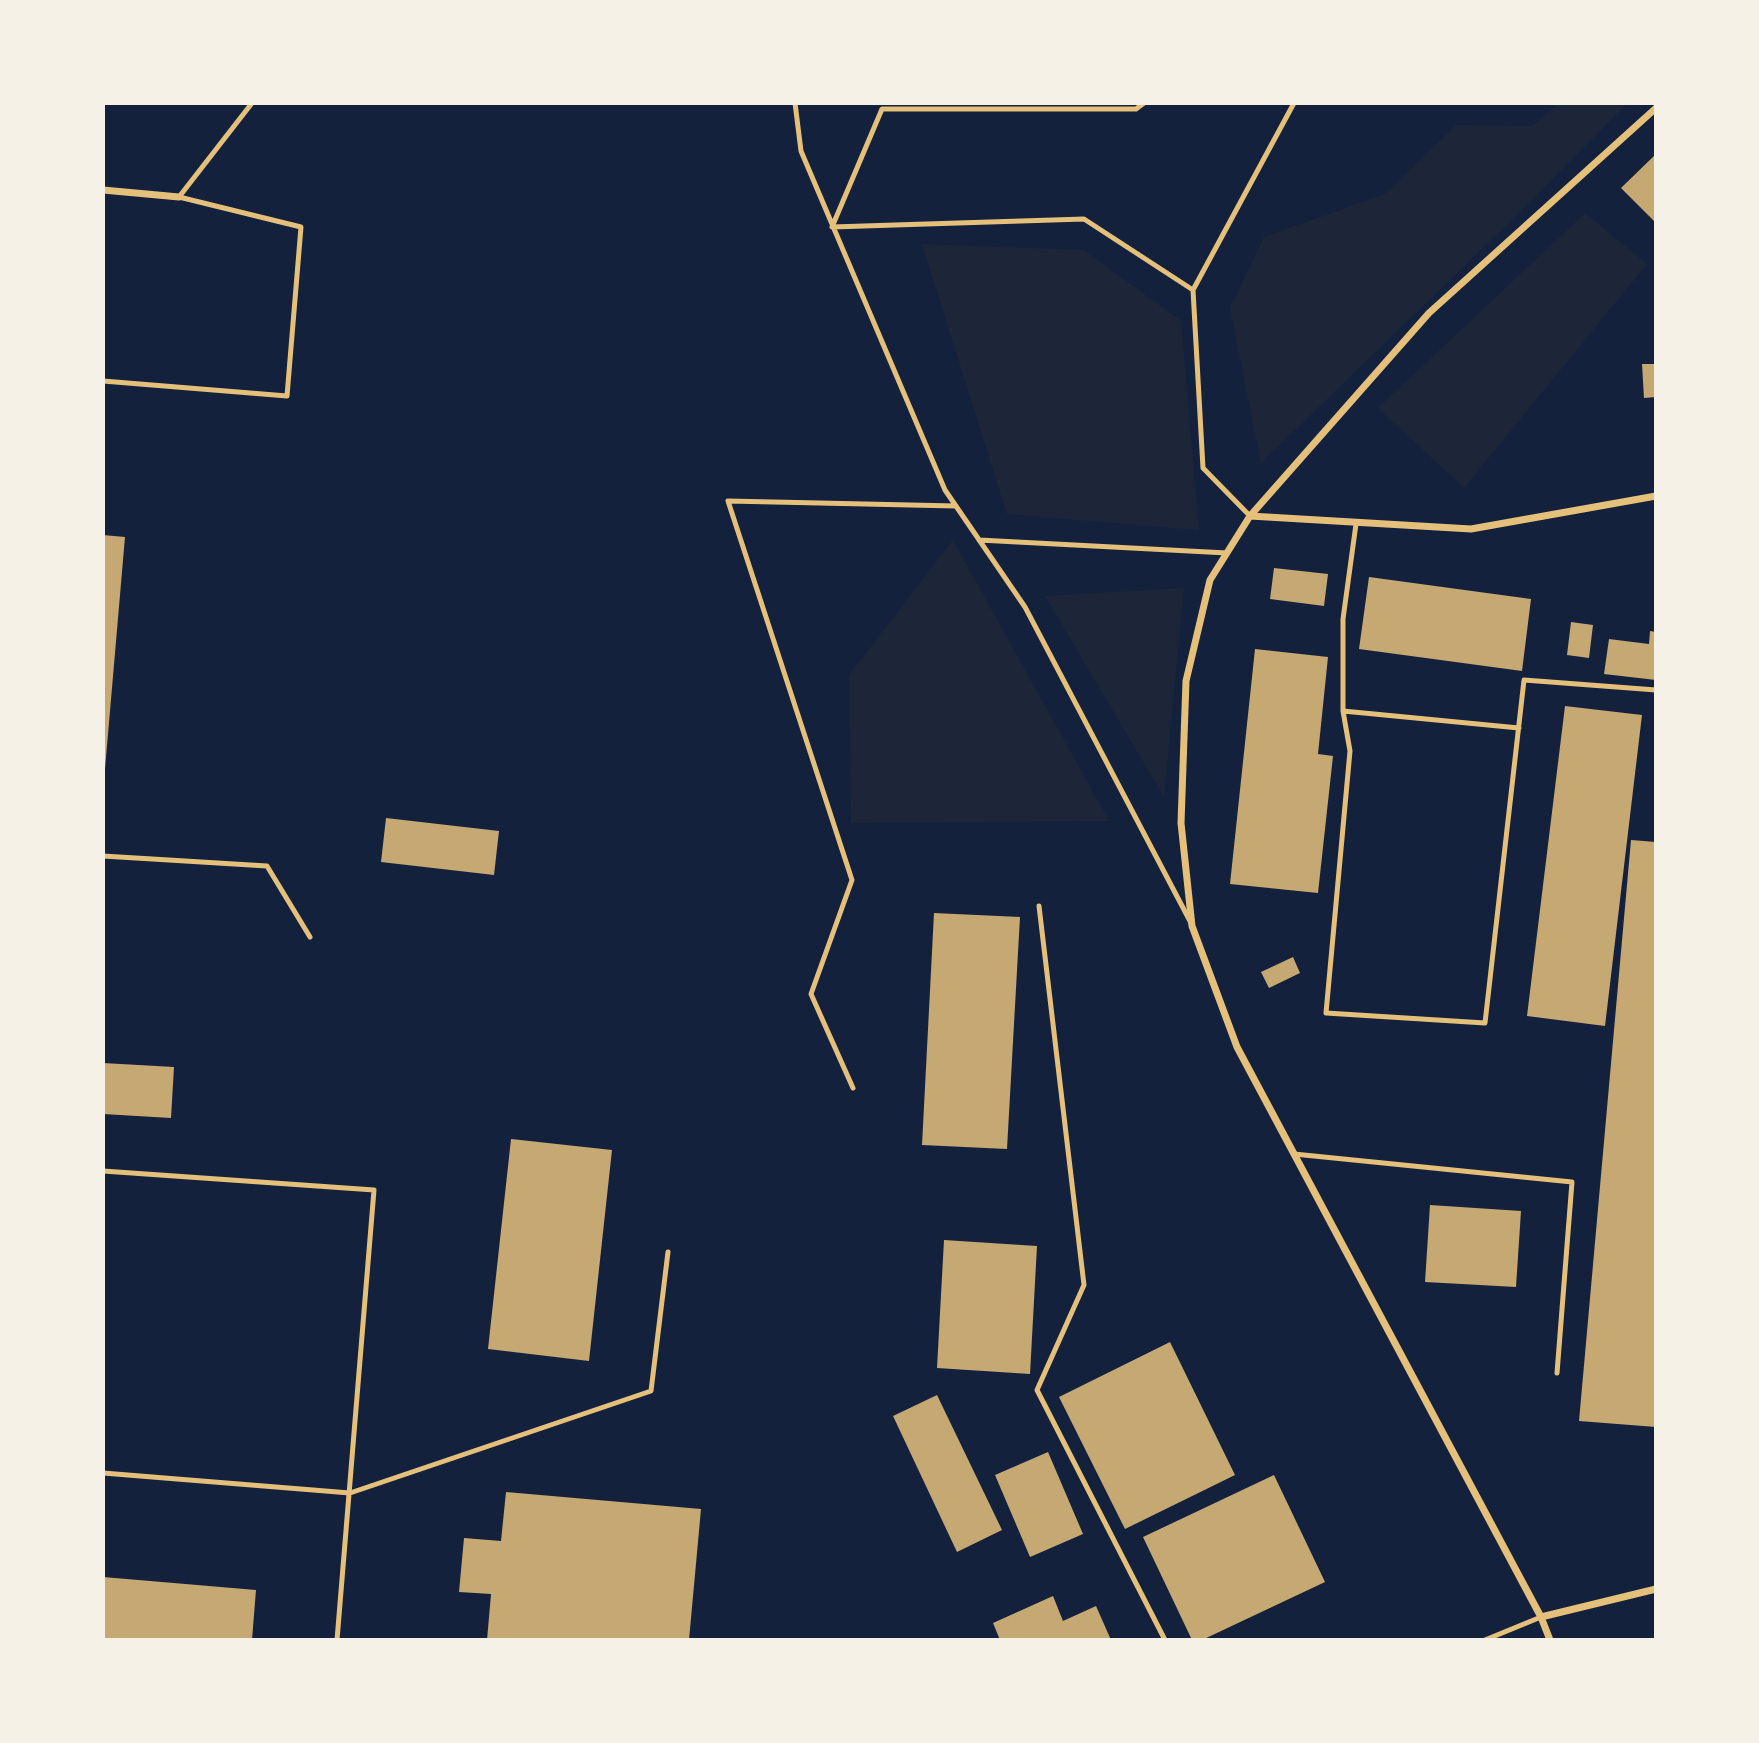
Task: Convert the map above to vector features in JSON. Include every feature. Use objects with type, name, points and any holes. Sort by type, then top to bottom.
[{"type":"street","points":[[1550,1640],[1541,1617],[1237,1047],[1192,926],[1181,823],[1186,681],[1210,580],[1250,516],[1429,313],[1656,108]]},
{"type":"street","points":[[103,190],[178,197]]},
{"type":"street","points":[[1250,516],[1471,529],[1656,496]]},
{"type":"street","points":[[1541,1617],[1656,1589]]},
{"type":"lane","points":[[103,382],[287,397],[301,226],[178,197],[252,103]]},
{"type":"lane","points":[[795,103],[801,151],[945,490],[1025,607],[1192,926]]},
{"type":"lane","points":[[832,227],[882,109],[1136,109],[1144,103]]},
{"type":"lane","points":[[1250,516],[1203,468],[1193,290],[1294,103]]},
{"type":"lane","points":[[832,227],[1084,219],[1193,290]]},
{"type":"lane","points":[[853,1087],[811,994],[852,880],[728,501],[956,506]]},
{"type":"lane","points":[[1356,524],[1343,619],[1343,711],[1350,751],[1326,1013],[1485,1023],[1524,680],[1656,690]]},
{"type":"lane","points":[[979,540],[1227,553]]},
{"type":"lane","points":[[1343,711],[1519,728]]},
{"type":"lane","points":[[103,856],[267,866],[310,937]]},
{"type":"lane","points":[[1039,906],[1084,1284],[1037,1390],[1165,1640]]},
{"type":"lane","points":[[1294,1154],[1572,1182],[1557,1373]]},
{"type":"lane","points":[[103,1171],[374,1191],[337,1640]]},
{"type":"lane","points":[[103,1472],[350,1493],[651,1391],[668,1252]]},
{"type":"lane","points":[[1485,1640],[1541,1617]]},
{"type":"shaded area","points":[[1558,103],[1628,103],[1510,222],[1261,463],[1230,308],[1264,237],[1385,194],[1456,125],[1533,126]]},
{"type":"shaded area","points":[[1585,213],[1647,264],[1464,488],[1378,408]]},
{"type":"shaded area","points":[[922,244],[1084,250],[1181,321],[1199,530],[1007,514]]},
{"type":"shaded area","points":[[953,540],[1109,821],[851,823],[849,675]]},
{"type":"shaded area","points":[[1184,588],[1164,797],[1045,596]]},
{"type":"building","points":[[1656,154],[1656,223],[1621,188]]},
{"type":"building","points":[[1642,364],[1656,364],[1656,397],[1644,398]]},
{"type":"building","points":[[103,535],[125,537],[105,769],[103,769]]},
{"type":"building","points":[[1274,568],[1328,574],[1324,606],[1270,599]]},
{"type":"building","points":[[1369,577],[1531,599],[1522,671],[1359,649]]},
{"type":"building","points":[[1571,622],[1593,625],[1589,658],[1567,655]]},
{"type":"building","points":[[1650,631],[1656,632],[1656,680],[1604,674],[1609,639],[1649,644]]},
{"type":"building","points":[[1255,649],[1328,657],[1318,754],[1333,756],[1318,893],[1230,884]]},
{"type":"building","points":[[1565,706],[1642,715],[1605,1026],[1527,1016]]},
{"type":"building","points":[[386,818],[499,831],[494,875],[381,862]]},
{"type":"building","points":[[1631,840],[1656,842],[1656,1427],[1579,1421]]},
{"type":"building","points":[[934,913],[1020,917],[1007,1149],[922,1145]]},
{"type":"building","points":[[1293,957],[1300,973],[1269,988],[1261,972]]},
{"type":"building","points":[[103,1063],[174,1067],[171,1118],[103,1114]]},
{"type":"building","points":[[511,1139],[612,1150],[589,1361],[488,1349]]},
{"type":"building","points":[[1430,1205],[1521,1211],[1516,1287],[1425,1282]]},
{"type":"building","points":[[944,1240],[1037,1246],[1030,1374],[937,1368]]},
{"type":"building","points":[[1170,1342],[1235,1475],[1125,1529],[1059,1397]]},
{"type":"building","points":[[937,1395],[1002,1530],[957,1552],[893,1416]]},
{"type":"building","points":[[1048,1452],[1083,1534],[1030,1557],[995,1475]]},
{"type":"building","points":[[1274,1475],[1325,1582],[1202,1640],[1192,1640],[1143,1537]]},
{"type":"building","points":[[506,1492],[701,1509],[689,1640],[487,1640],[491,1594],[459,1592],[464,1538],[501,1541]]},
{"type":"building","points":[[103,1577],[256,1590],[252,1640],[103,1640]]},
{"type":"building","points":[[1053,1596],[1063,1621],[1096,1606],[1111,1640],[1000,1640],[993,1623]]}]
